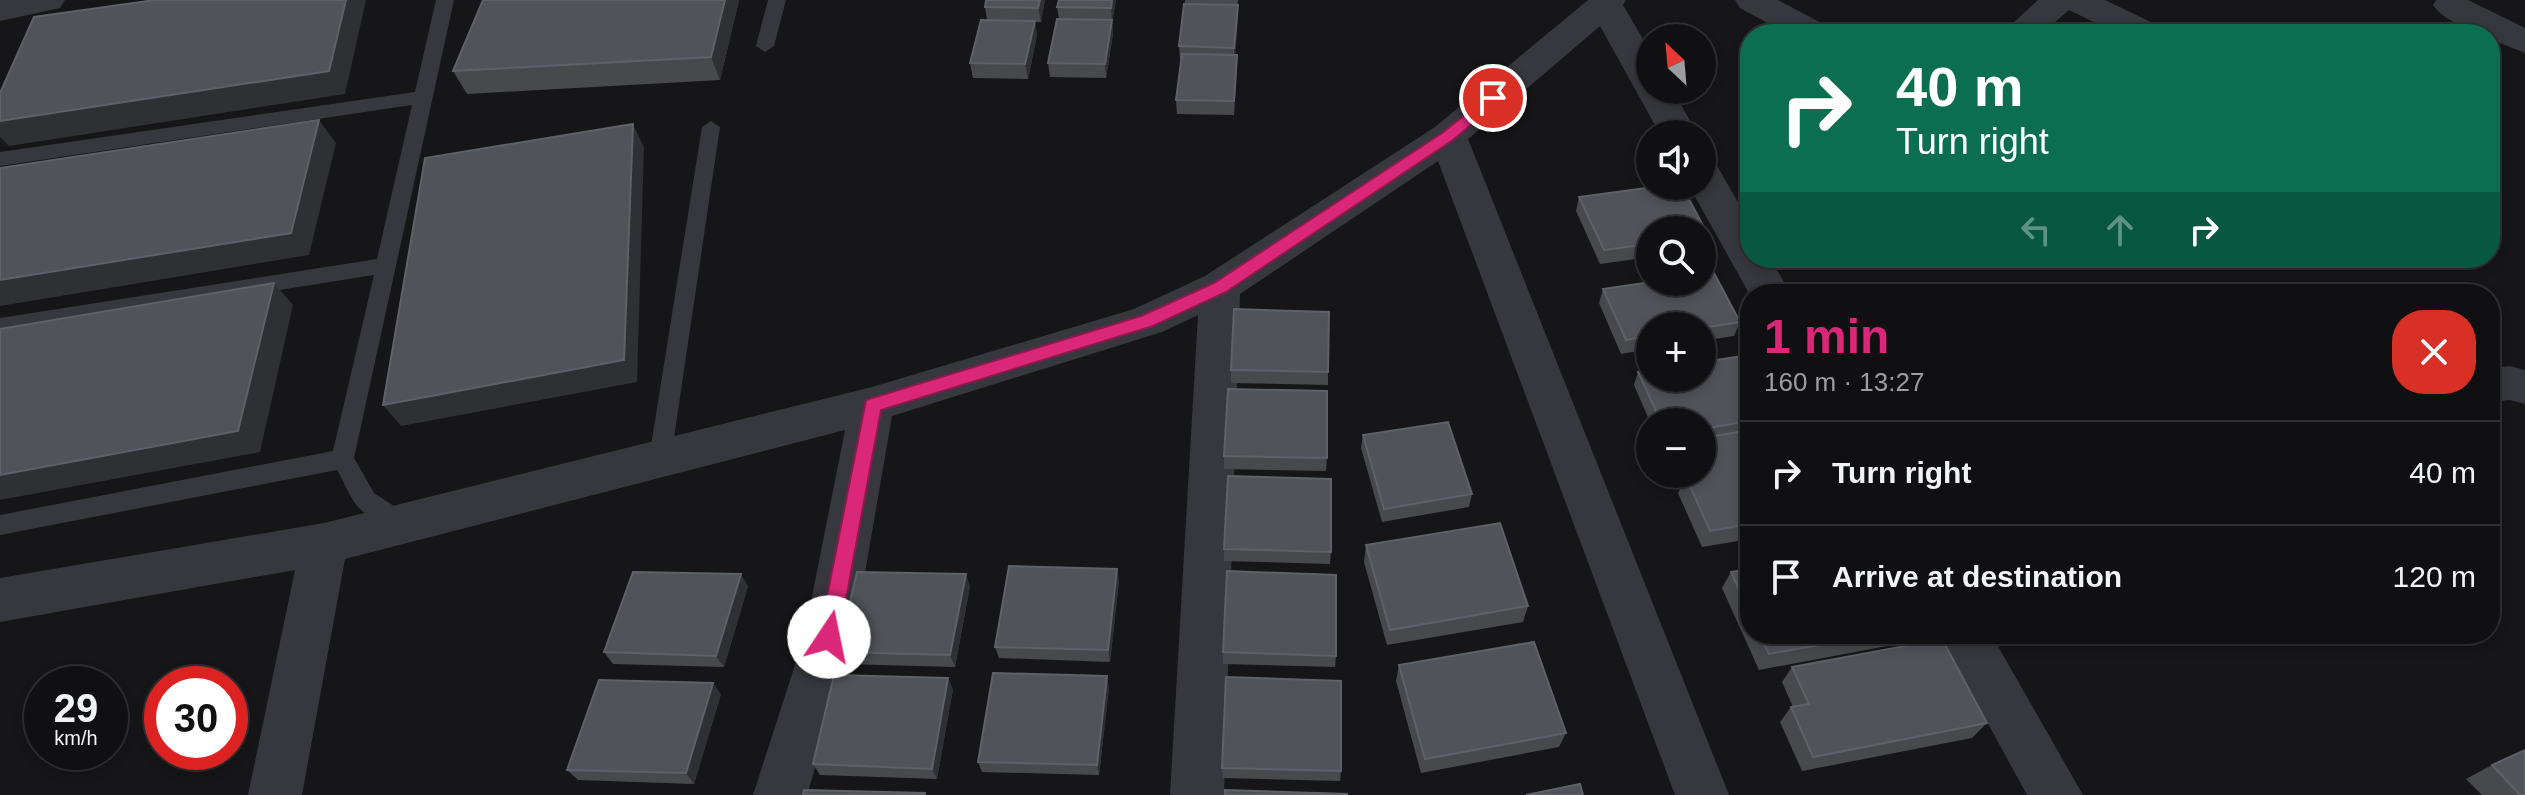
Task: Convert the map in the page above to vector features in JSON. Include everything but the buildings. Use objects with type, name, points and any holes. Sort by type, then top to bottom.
[{"type":"street","points":[[0,10],[48,0]]},
{"type":"street","points":[[1752,0],[1796,24]]},
{"type":"street","points":[[2031,24],[2059,0]]},
{"type":"street","points":[[2077,0],[2126,24]]},
{"type":"street","points":[[0,600],[324,544],[872,405],[1147,321],[1220,287],[1448,136],[1607,2],[1636,57]]},
{"type":"street","points":[[2450,5],[2489,24]]},
{"type":"street","points":[[2500,30],[2525,42]]},
{"type":"street","points":[[1448,136],[1702,795]]},
{"type":"street","points":[[1716,199],[1740,241]]},
{"type":"street","points":[[1197,795],[1220,287]]},
{"type":"street","points":[[2500,384],[2525,387]]},
{"type":"street","points":[[780,795],[829,637],[872,405]]},
{"type":"street","points":[[275,795],[324,544]]},
{"type":"street","points":[[1970,644],[2056,795]]},
{"type":"lane","points":[[401,523],[366,500],[343,459],[445,0]]},
{"type":"lane","points":[[765,46],[777,0]]},
{"type":"lane","points":[[0,159],[424,97]]},
{"type":"lane","points":[[660,458],[711,127]]},
{"type":"lane","points":[[0,326],[387,265]]},
{"type":"lane","points":[[0,525],[343,459]]},
{"type":"route","points":[[829,637],[872,405],[1147,321],[1220,287],[1448,136],[1493,98]]}]
